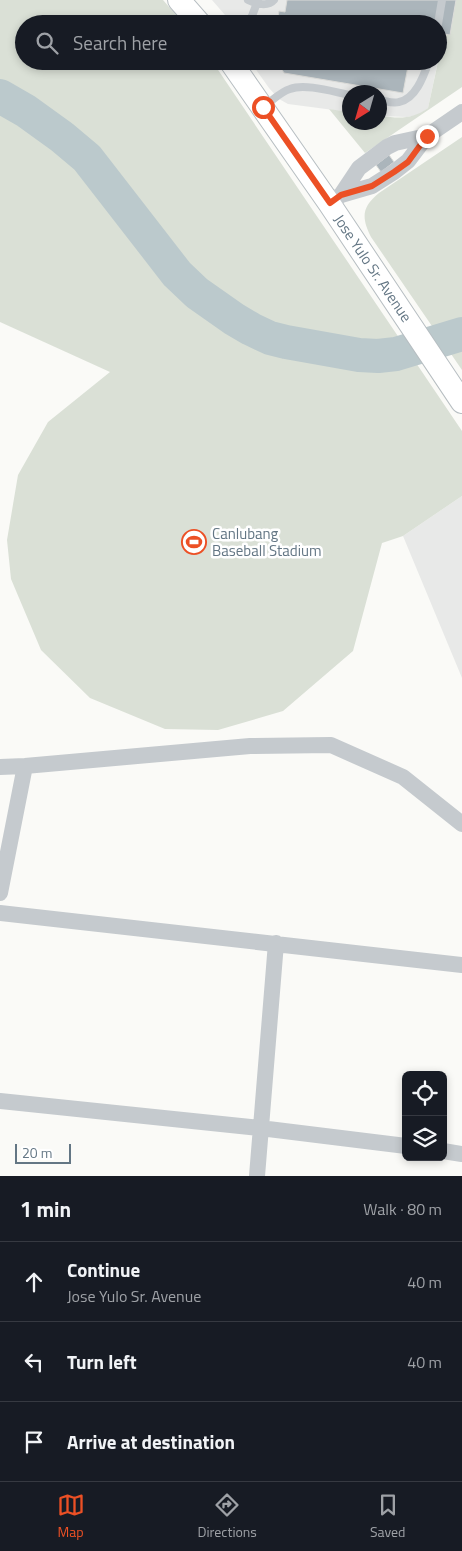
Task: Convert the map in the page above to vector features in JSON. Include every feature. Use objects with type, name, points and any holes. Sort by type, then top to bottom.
[{"type":"street","points":[[180,0],[192,15]]},
{"type":"street","name":"Jose Yulo Sr. Avenue","points":[[236,70],[335,199],[392,297],[459,397]]},
{"type":"street","points":[[335,199],[372,186],[394,172],[408,162],[427,136],[462,112]]},
{"type":"street","points":[[335,199],[359,168],[387,147],[395,143],[427,136]]},
{"type":"street","points":[[0,767],[250,746],[331,745],[403,778],[462,824]]},
{"type":"street","points":[[0,893],[25,766]]},
{"type":"street","points":[[0,913],[462,965]]},
{"type":"street","points":[[257,1176],[276,943]]},
{"type":"street","points":[[0,1100],[402,1146]]},
{"type":"street","points":[[447,1152],[462,1154]]},
{"type":"lane","points":[[248,0],[267,5],[274,0]]},
{"type":"lane","points":[[440,15],[442,0]]},
{"type":"lane","points":[[252,15],[258,2]]},
{"type":"lane","points":[[387,101],[397,103],[406,100],[416,89],[425,70]]},
{"type":"lane","points":[[263,107],[281,93],[293,87],[342,94]]},
{"type":"shaded area","points":[[0,0],[163,0],[176,15],[15,15],[15,70],[218,70],[462,431],[462,496],[403,536],[382,543],[353,651],[283,711],[218,730],[165,729],[90,698],[41,650],[11,579],[7,540],[18,475],[48,422],[110,372],[0,322]]},
{"type":"shaded area","points":[[212,0],[456,0],[450,35],[447,34],[447,15],[225,15]]},
{"type":"shaded area","points":[[456,0],[462,0],[462,87],[365,153],[346,130],[387,130],[387,117],[399,118],[416,115],[428,108],[436,70],[447,70],[447,34],[450,35]]},
{"type":"shaded area","points":[[256,70],[436,70],[428,108],[418,115],[407,117],[387,116],[387,85],[342,85],[342,111],[288,104],[279,99]]},
{"type":"shaded area","points":[[329,109],[342,111],[342,125]]},
{"type":"shaded area","points":[[462,137],[462,370],[371,237],[366,224],[365,213],[369,203],[379,193]]},
{"type":"shaded area","points":[[462,496],[462,678],[403,536]]},
{"type":"building","points":[[287,0],[456,0],[450,35],[447,34],[447,15],[278,15],[279,11],[285,12]]},
{"type":"building","points":[[282,70],[407,70],[403,93],[387,90],[387,85],[355,85],[284,73]]},
{"type":"building","points":[[389,155],[394,162],[381,172],[376,165]]},
{"type":"waterway","points":[[0,96],[26,111],[87,158],[177,274],[197,293],[251,329],[270,338],[286,342],[359,355],[378,356],[396,354],[462,334]]},
{"type":"place","name":"Canlubang Baseball Stadium","points":[[194,542]]},
{"type":"route","points":[[263,107],[330,203],[341,195],[372,186],[394,172],[408,162],[427,136]]}]
